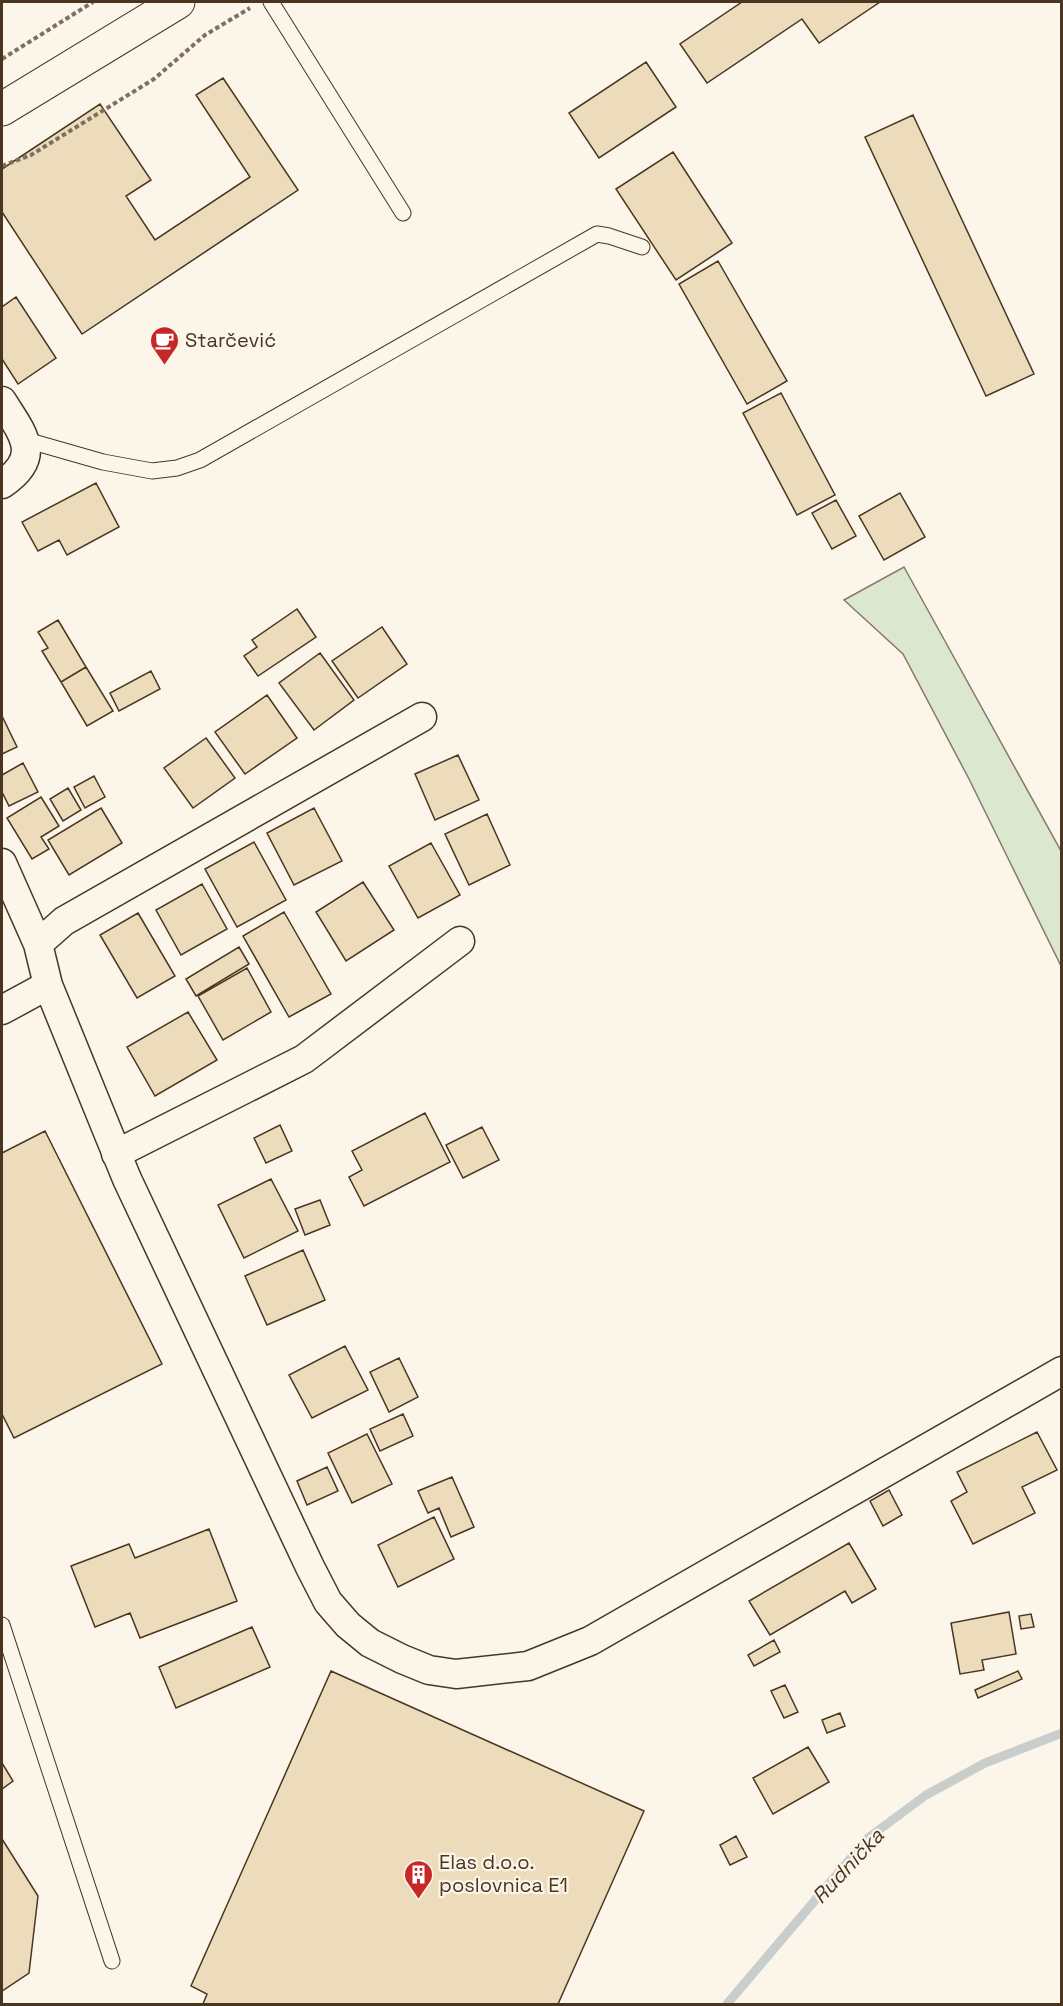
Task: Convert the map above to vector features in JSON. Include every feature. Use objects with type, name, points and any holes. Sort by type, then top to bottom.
[{"type":"main road","points":[[2,109],[178,2]]},
{"type":"street","points":[[2,401],[26,440],[26,456],[22,465],[2,484]]},
{"type":"street","points":[[38,944],[64,921],[422,717]]},
{"type":"street","points":[[2,863],[38,944],[48,985],[116,1154],[328,1602],[348,1625],[370,1643],[402,1659],[429,1670],[456,1674],[528,1666],[590,1641],[1062,1371]]},
{"type":"street","points":[[116,1154],[304,1059],[459,941]]},
{"type":"street","points":[[2,1010],[48,985]]},
{"type":"lane","points":[[271,2],[404,213]]},
{"type":"lane","points":[[26,440],[103,462],[152,471],[177,468],[200,460],[597,234],[642,247]]},
{"type":"lane","points":[[2,1625],[112,1961]]},
{"type":"path","points":[[2,59],[93,2]]},
{"type":"path","points":[[2,166],[31,155],[154,78],[205,35],[251,7]]},
{"type":"green space","points":[[904,567],[1061,851],[1061,966],[969,779],[903,654],[844,600]]},
{"type":"building","points":[[742,2],[880,2],[819,43],[802,19],[707,83],[680,44]]},
{"type":"building","points":[[646,62],[676,107],[599,158],[569,113]]},
{"type":"building","points":[[223,78],[298,190],[82,334],[2,212],[2,169],[100,104],[151,180],[126,196],[155,240],[250,177],[196,95]]},
{"type":"building","points":[[913,115],[1034,374],[986,396],[865,137]]},
{"type":"building","points":[[673,152],[732,243],[676,280],[616,189]]},
{"type":"building","points":[[718,261],[787,381],[747,404],[679,284]]},
{"type":"building","points":[[16,297],[56,358],[18,384],[2,359],[2,307]]},
{"type":"building","points":[[781,393],[835,495],[797,515],[743,413]]},
{"type":"building","points":[[96,483],[119,527],[67,555],[59,540],[38,551],[22,522]]},
{"type":"building","points":[[900,493],[925,537],[884,560],[859,516]]},
{"type":"building","points":[[836,500],[856,536],[832,549],[812,513]]},
{"type":"building","points":[[297,609],[316,637],[258,676],[244,656],[257,647],[252,640]]},
{"type":"building","points":[[58,620],[86,667],[61,682],[42,651],[48,648],[38,632]]},
{"type":"building","points":[[382,627],[407,664],[358,698],[332,661]]},
{"type":"building","points":[[320,653],[354,700],[314,730],[279,683]]},
{"type":"building","points":[[86,667],[113,711],[87,726],[61,682]]},
{"type":"building","points":[[151,671],[160,689],[119,711],[110,693]]},
{"type":"building","points":[[267,695],[297,738],[245,774],[215,732]]},
{"type":"building","points":[[2,716],[17,747],[2,754]]},
{"type":"building","points":[[206,738],[235,778],[193,808],[164,768]]},
{"type":"building","points":[[458,755],[479,800],[435,820],[415,774]]},
{"type":"building","points":[[23,763],[38,792],[9,806],[2,792],[2,775]]},
{"type":"building","points":[[94,776],[105,797],[85,808],[74,787]]},
{"type":"building","points":[[68,788],[81,810],[63,821],[50,799]]},
{"type":"building","points":[[41,797],[59,826],[41,837],[49,849],[32,859],[7,818]]},
{"type":"building","points":[[101,808],[122,843],[69,875],[48,840]]},
{"type":"building","points":[[314,808],[342,861],[294,885],[267,833]]},
{"type":"building","points":[[487,814],[510,865],[469,885],[445,834]]},
{"type":"building","points":[[254,842],[286,900],[237,927],[205,869]]},
{"type":"building","points":[[431,843],[460,895],[418,918],[389,866]]},
{"type":"building","points":[[363,882],[394,930],[346,961],[316,912]]},
{"type":"building","points":[[202,884],[227,929],[181,955],[156,910]]},
{"type":"building","points":[[284,912],[331,994],[289,1017],[243,936]]},
{"type":"building","points":[[138,913],[175,976],[137,998],[100,935]]},
{"type":"building","points":[[239,947],[249,964],[196,996],[186,979]]},
{"type":"building","points":[[247,968],[271,1012],[223,1040],[198,996]]},
{"type":"building","points":[[188,1012],[217,1060],[155,1096],[127,1047]]},
{"type":"building","points":[[425,1113],[450,1162],[364,1206],[349,1177],[362,1170],[352,1151]]},
{"type":"building","points":[[280,1125],[292,1151],[266,1163],[254,1138]]},
{"type":"building","points":[[482,1127],[499,1160],[463,1178],[446,1145]]},
{"type":"building","points":[[45,1131],[162,1364],[14,1438],[2,1414],[2,1153]]},
{"type":"building","points":[[271,1179],[298,1231],[244,1258],[218,1205]]},
{"type":"building","points":[[320,1200],[330,1225],[305,1235],[295,1209]]},
{"type":"building","points":[[303,1250],[325,1300],[267,1325],[245,1276]]},
{"type":"building","points":[[345,1346],[368,1390],[312,1418],[289,1375]]},
{"type":"building","points":[[399,1358],[418,1397],[389,1412],[370,1372]]},
{"type":"building","points":[[403,1414],[413,1436],[380,1451],[370,1429]]},
{"type":"building","points":[[1037,1432],[1057,1470],[1022,1487],[1035,1513],[973,1544],[951,1501],[967,1492],[957,1472]]},
{"type":"building","points":[[367,1434],[392,1484],[352,1503],[328,1453]]},
{"type":"building","points":[[327,1467],[338,1491],[307,1505],[297,1481]]},
{"type":"building","points":[[452,1477],[474,1527],[451,1537],[439,1508],[428,1513],[418,1491]]},
{"type":"building","points":[[889,1490],[902,1515],[883,1526],[870,1501]]},
{"type":"building","points":[[434,1517],[454,1559],[398,1587],[378,1545]]},
{"type":"building","points":[[209,1529],[237,1601],[140,1638],[130,1613],[95,1627],[71,1566],[129,1544],[135,1558]]},
{"type":"building","points":[[849,1543],[876,1589],[852,1603],[845,1591],[770,1635],[749,1601]]},
{"type":"building","points":[[1009,1612],[1016,1654],[982,1660],[984,1670],[960,1674],[951,1623]]},
{"type":"building","points":[[1031,1614],[1034,1627],[1021,1629],[1019,1616]]},
{"type":"building","points":[[252,1627],[270,1667],[176,1708],[159,1667]]},
{"type":"building","points":[[774,1640],[780,1652],[754,1666],[748,1655]]},
{"type":"building","name":"Elas d.o.o. poslovnica E1","points":[[331,1671],[644,1811],[558,2004],[203,2004],[207,1994],[191,1986]]},
{"type":"building","points":[[1018,1671],[1022,1679],[978,1698],[975,1690]]},
{"type":"building","points":[[785,1685],[798,1712],[784,1718],[771,1691]]},
{"type":"building","points":[[840,1713],[845,1726],[827,1733],[822,1720]]},
{"type":"building","points":[[808,1747],[829,1782],[773,1814],[753,1778]]},
{"type":"building","points":[[2,1763],[13,1781],[2,1789]]},
{"type":"building","points":[[736,1836],[747,1857],[730,1865],[720,1845]]},
{"type":"building","points":[[2,1839],[38,1896],[29,1973],[2,1991]]},
{"type":"waterway","name":"Rudnička","points":[[727,2004],[868,1838],[926,1795],[985,1763],[1062,1733]]},
{"type":"place","name":"Starčević","points":[[164,366]]},
{"type":"place","name":"Elas d.o.o. poslovnica E1","points":[[418,1900]]}]
